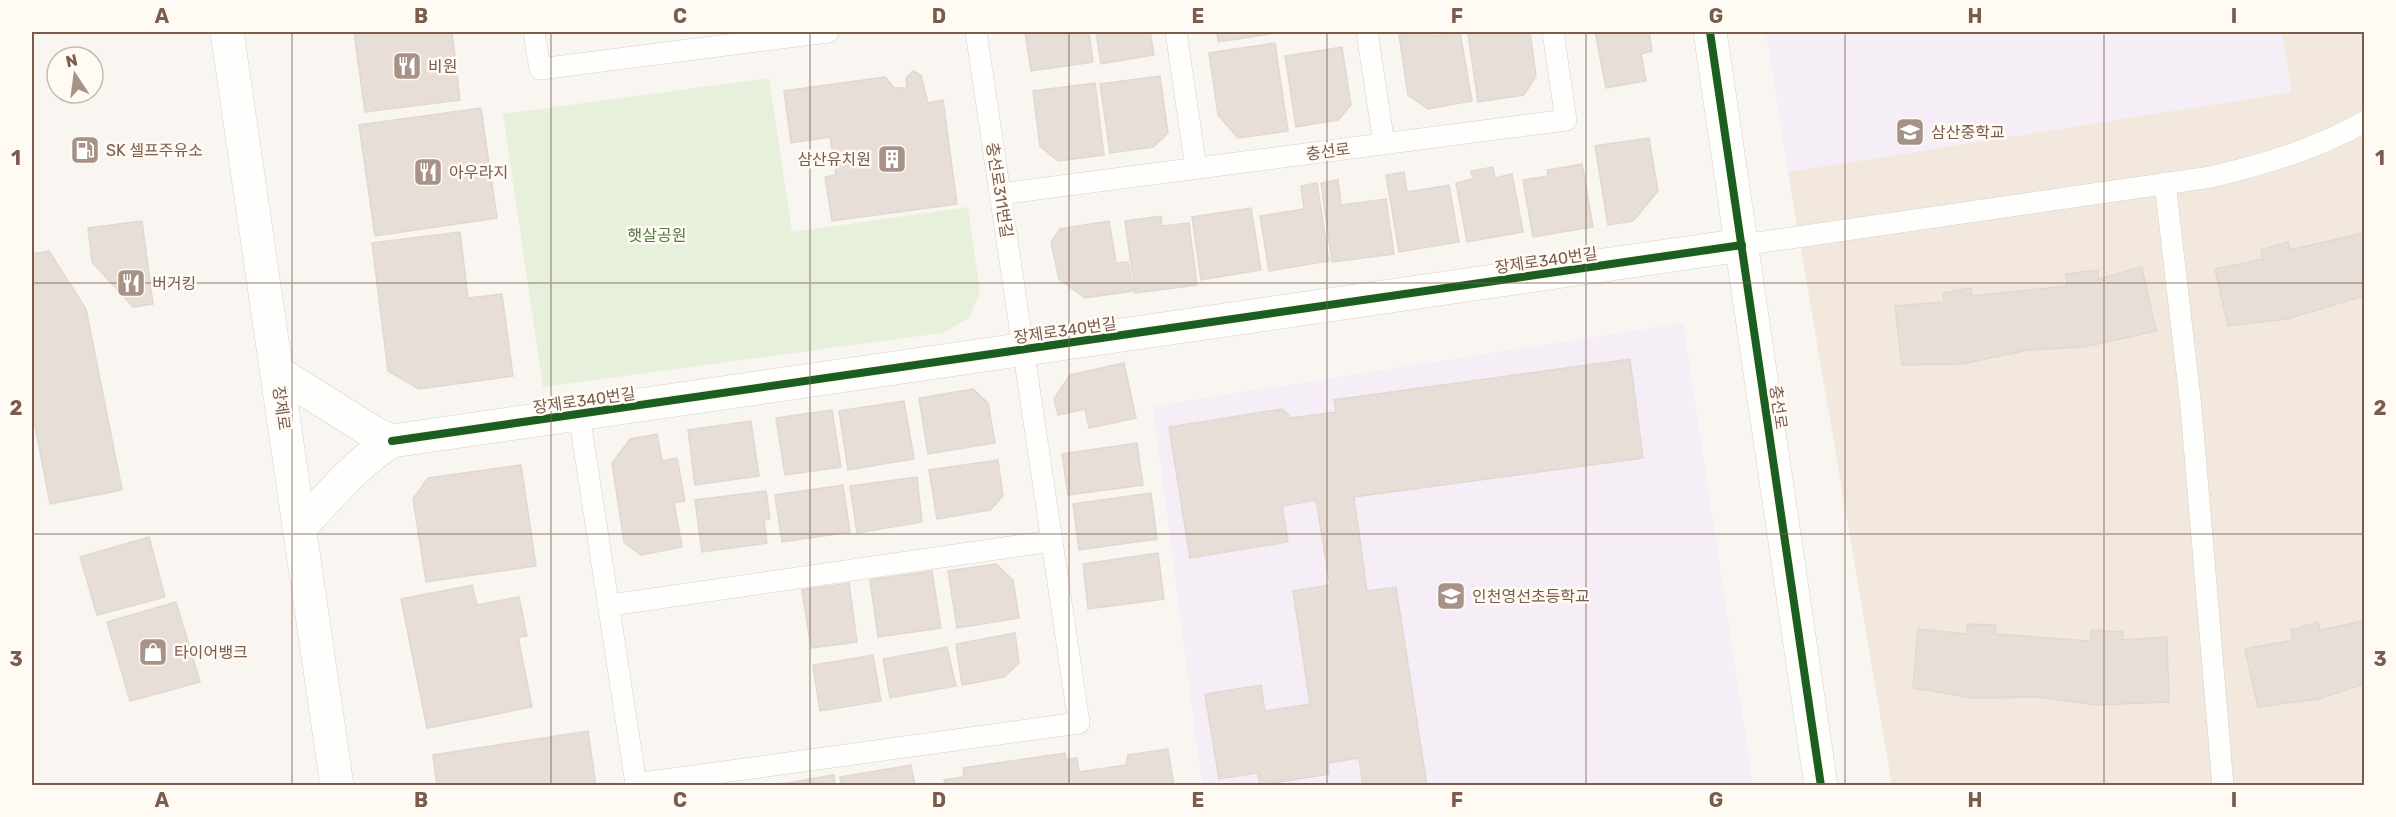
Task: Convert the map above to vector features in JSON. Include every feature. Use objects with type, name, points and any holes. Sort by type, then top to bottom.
[{"type":"street","name":"장제로","points":[[228,32],[337,786]]},
{"type":"street","name":"충선로","points":[[1710,32],[1821,786]]},
{"type":"street","name":"장제로340번길","points":[[392,441],[1742,245]]},
{"type":"street","points":[[277,372],[374,433],[392,441]]},
{"type":"street","points":[[300,528],[352,474],[392,441]]},
{"type":"lane","points":[[534,32],[540,69],[756,36],[828,32]]},
{"type":"lane","name":"충선로311번길","points":[[976,32],[1024,350]]},
{"type":"lane","points":[[1176,32],[1196,168]]},
{"type":"lane","points":[[1367,32],[1384,144]]},
{"type":"lane","name":"충선로","points":[[1000,194],[1566,120],[1553,32]]},
{"type":"lane","points":[[1742,245],[2211,177],[2268,163],[2332,140],[2364,122]]},
{"type":"lane","points":[[2165,183],[2191,407],[2223,786]]},
{"type":"lane","name":"장제로340번길","points":[[579,414],[611,605],[636,784],[1078,723],[1024,350]]},
{"type":"lane","points":[[611,605],[1052,541]]},
{"type":"shaded area","name":"삼산중학교","points":[[1766,32],[2282,32],[2291,92],[1788,172]]},
{"type":"shaded area","points":[[2282,32],[2364,32],[2364,785],[1892,785],[1788,172],[2291,92]]},
{"type":"shaded area","name":"인천영선초등학교","points":[[1683,323],[1753,785],[1202,785],[1153,406]]},
{"type":"green space","name":"햇살공원","points":[[769,78],[792,232],[968,207],[980,292],[969,318],[942,333],[543,387],[503,114]]},
{"type":"building","name":"비원","points":[[354,32],[452,32],[460,100],[365,112]]},
{"type":"building","points":[[1025,32],[1089,32],[1093,62],[1031,71]]},
{"type":"building","points":[[1096,32],[1150,32],[1154,55],[1101,64]]},
{"type":"building","points":[[1217,32],[1275,32],[1276,33],[1218,42]]},
{"type":"building","points":[[1435,32],[1435,36],[1460,32],[1472,101],[1428,109],[1408,95],[1399,35]]},
{"type":"building","points":[[1530,32],[1536,76],[1524,95],[1478,102],[1468,34]]},
{"type":"building","points":[[1595,32],[1649,32],[1652,51],[1641,54],[1646,81],[1606,88]]},
{"type":"building","points":[[1275,43],[1288,131],[1238,138],[1218,115],[1209,53]]},
{"type":"building","points":[[1342,47],[1351,105],[1338,120],[1296,127],[1285,56]]},
{"type":"building","name":"삼산유치원","points":[[913,71],[921,75],[928,103],[943,100],[957,204],[832,221],[825,177],[836,175],[830,137],[791,143],[784,91],[885,77],[894,88],[907,88],[906,78]]},
{"type":"building","points":[[1160,76],[1168,133],[1153,147],[1110,153],[1100,84]]},
{"type":"building","points":[[1095,83],[1104,155],[1058,161],[1040,146],[1033,91]]},
{"type":"building","name":"아우라지","points":[[481,108],[497,218],[375,236],[359,125]]},
{"type":"building","points":[[1649,138],[1658,191],[1633,221],[1608,225],[1595,146]]},
{"type":"building","points":[[1582,164],[1593,227],[1533,237],[1523,180],[1548,176],[1547,170]]},
{"type":"building","points":[[1493,167],[1495,178],[1512,174],[1523,232],[1467,242],[1456,183],[1473,179],[1471,171]]},
{"type":"building","points":[[1404,172],[1407,192],[1449,185],[1459,242],[1399,252],[1386,175]]},
{"type":"building","points":[[1338,180],[1341,205],[1386,199],[1394,254],[1332,262],[1321,183]]},
{"type":"building","points":[[1317,183],[1329,261],[1269,271],[1260,216],[1304,209],[1301,186]]},
{"type":"building","points":[[1251,208],[1261,270],[1201,280],[1192,217]]},
{"type":"building","points":[[1161,216],[1162,226],[1189,223],[1197,285],[1135,293],[1125,221]]},
{"type":"building","name":"버거킹","points":[[142,221],[153,304],[133,307],[92,262],[88,228]]},
{"type":"building","points":[[1109,221],[1116,263],[1128,262],[1133,291],[1085,298],[1059,279],[1051,242],[1060,229]]},
{"type":"building","points":[[460,232],[468,298],[502,294],[513,376],[419,389],[388,371],[372,243]]},
{"type":"building","points":[[2364,233],[2364,296],[2287,319],[2228,326],[2215,269],[2263,259],[2261,250],[2288,242],[2290,250]]},
{"type":"building","points":[[49,251],[86,309],[122,490],[50,504],[32,410],[32,254]]},
{"type":"building","points":[[2142,267],[2156,331],[2084,347],[2028,350],[1962,364],[1902,365],[1895,306],[1944,302],[1943,293],[1971,288],[1972,296],[2067,286],[2066,274],[2098,270],[2098,279]]},
{"type":"building","points":[[1630,359],[1643,458],[1354,497],[1367,591],[1396,587],[1427,786],[1363,786],[1359,758],[1328,763],[1329,774],[1260,785],[1258,773],[1219,779],[1205,694],[1261,685],[1265,711],[1310,704],[1293,591],[1330,585],[1316,500],[1282,506],[1288,542],[1190,558],[1169,427],[1282,409],[1291,418],[1336,412],[1334,400]]},
{"type":"building","points":[[1124,363],[1136,418],[1089,428],[1085,409],[1058,415],[1054,399],[1070,375]]},
{"type":"building","points":[[973,389],[988,403],[995,443],[928,454],[919,398]]},
{"type":"building","points":[[904,401],[914,459],[848,470],[839,411]]},
{"type":"building","points":[[832,410],[841,467],[785,475],[776,418]]},
{"type":"building","points":[[751,421],[759,476],[695,485],[688,430]]},
{"type":"building","points":[[657,434],[662,461],[677,458],[685,501],[674,503],[682,547],[641,555],[624,542],[612,463],[630,439]]},
{"type":"building","points":[[1137,443],[1143,485],[1068,495],[1062,454]]},
{"type":"building","points":[[998,460],[1003,496],[990,510],[937,519],[929,470]]},
{"type":"building","points":[[521,465],[536,566],[426,582],[413,499],[428,478]]},
{"type":"building","points":[[917,477],[922,522],[857,533],[850,486]]},
{"type":"building","points":[[843,485],[850,532],[782,542],[775,495]]},
{"type":"building","points":[[766,491],[770,519],[764,520],[767,543],[702,552],[695,500]]},
{"type":"building","points":[[1151,493],[1157,539],[1079,550],[1073,504]]},
{"type":"building","points":[[149,537],[165,597],[97,615],[80,557]]},
{"type":"building","points":[[1158,553],[1164,599],[1088,609],[1083,564]]},
{"type":"building","points":[[996,564],[1013,580],[1019,618],[957,628],[948,571]]},
{"type":"building","points":[[932,571],[941,628],[878,637],[870,580]]},
{"type":"building","points":[[849,583],[857,642],[811,648],[802,590]]},
{"type":"building","points":[[472,585],[477,605],[519,597],[527,636],[518,637],[532,707],[427,728],[401,599]]},
{"type":"building","name":"타이어뱅크","points":[[176,602],[200,682],[130,701],[107,622]]},
{"type":"building","points":[[2364,621],[2364,684],[2318,699],[2258,707],[2245,649],[2293,640],[2291,630],[2318,622],[2320,630]]},
{"type":"building","points":[[1967,624],[1996,625],[1995,634],[2090,641],[2092,630],[2123,632],[2122,640],[2167,637],[2169,702],[2096,705],[2039,697],[1972,698],[1913,688],[1918,629],[1967,634]]},
{"type":"building","points":[[1015,633],[1019,663],[1004,677],[962,685],[956,644]]},
{"type":"building","points":[[947,647],[956,686],[890,698],[883,659]]},
{"type":"building","points":[[873,655],[881,701],[820,711],[813,665]]},
{"type":"building","points":[[588,731],[596,786],[437,786],[433,755]]},
{"type":"building","points":[[1168,749],[1174,786],[945,786],[944,780],[964,777],[963,768],[1065,753],[1066,760],[1077,758],[1079,772],[1126,765],[1128,755]]},
{"type":"building","points":[[911,765],[915,786],[841,786],[840,777]]},
{"type":"building","points":[[834,775],[835,786],[771,786]]},
{"type":"cycle path","points":[[1710,32],[1821,786]]},
{"type":"cycle path","points":[[392,441],[1742,245]]},
{"type":"place","name":"비원","points":[[407,66]]},
{"type":"place","name":"삼산중학교","points":[[1910,132]]},
{"type":"place","name":"SK 셀프주유소","points":[[85,150]]},
{"type":"place","name":"삼산유치원","points":[[892,159]]},
{"type":"place","name":"아우라지","points":[[428,172]]},
{"type":"place","name":"버거킹","points":[[131,283]]},
{"type":"place","name":"인천영선초등학교","points":[[1451,596]]},
{"type":"place","name":"타이어뱅크","points":[[153,652]]}]
